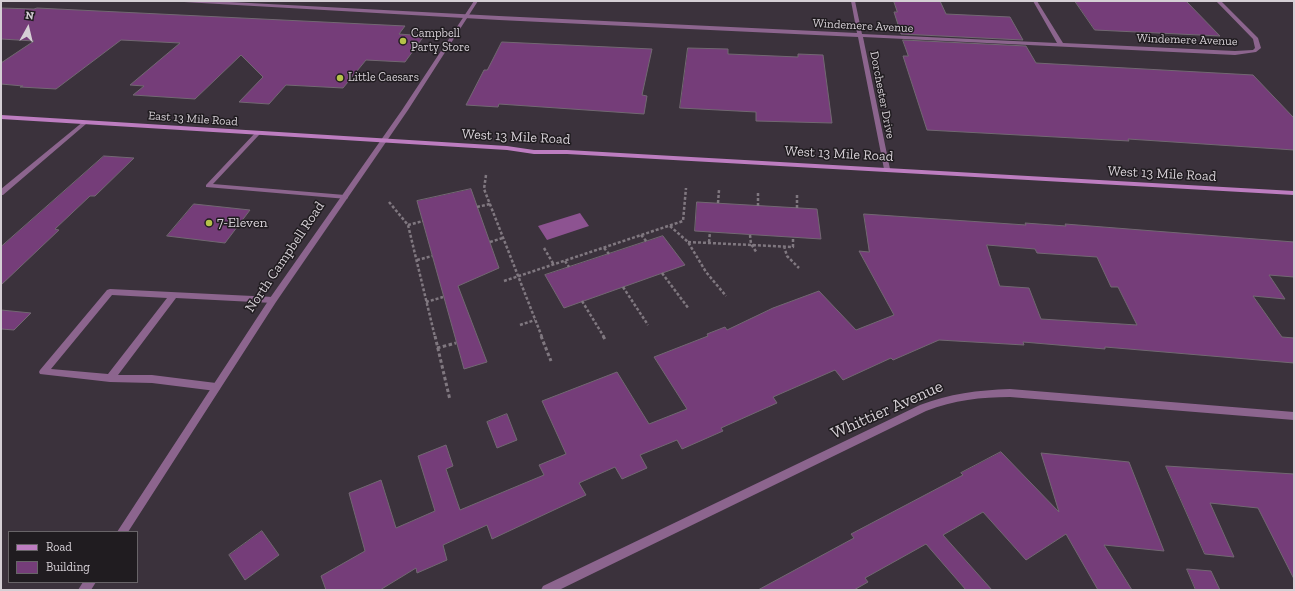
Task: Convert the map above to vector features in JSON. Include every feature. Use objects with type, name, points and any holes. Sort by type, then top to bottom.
[{"type":"main road","name":"East 13 Mile Road","points":[[1,117],[383,142]]},
{"type":"main road","name":"West 13 Mile Road","points":[[383,142],[507,148],[534,152],[567,152],[887,169],[1294,194]]},
{"type":"street","name":"Windemere Avenue","points":[[184,1],[1235,53],[1254,51],[1258,48],[1256,39],[1218,1]]},
{"type":"street","name":"North Campbell Road","points":[[123,531],[274,300],[383,142],[476,1]]},
{"type":"street","name":"Dorchester Drive","points":[[853,1],[887,169]]},
{"type":"street","points":[[1035,1],[1061,45]]},
{"type":"street","points":[[1,193],[84,123]]},
{"type":"street","points":[[257,134],[208,186],[344,198]]},
{"type":"street","points":[[216,387],[152,379],[110,378],[43,372],[110,292],[274,300]]},
{"type":"street","points":[[110,378],[174,295]]},
{"type":"street","name":"Whittier Avenue","points":[[547,590],[923,408],[942,400],[965,394],[1010,393],[1294,416]]},
{"type":"path","points":[[486,175],[484,189],[551,361]]},
{"type":"path","points":[[504,281],[683,221],[686,188]]},
{"type":"path","points":[[718,203],[719,190]]},
{"type":"path","points":[[758,192],[758,206]]},
{"type":"path","points":[[796,195],[797,208]]},
{"type":"path","points":[[389,202],[408,225],[450,400]]},
{"type":"path","points":[[477,207],[490,204]]},
{"type":"path","points":[[408,225],[423,221]]},
{"type":"path","points":[[670,226],[688,242],[706,272],[726,296]]},
{"type":"path","points":[[710,232],[710,242]]},
{"type":"path","points":[[641,235],[647,242]]},
{"type":"path","points":[[750,235],[751,244],[757,253]]},
{"type":"path","points":[[688,242],[793,247],[793,237]]},
{"type":"path","points":[[490,242],[503,238]]},
{"type":"path","points":[[784,246],[787,256],[799,268]]},
{"type":"path","points":[[544,248],[554,265]]},
{"type":"path","points":[[604,248],[609,254]]},
{"type":"path","points":[[417,260],[432,256]]},
{"type":"path","points":[[565,261],[569,267]]},
{"type":"path","points":[[662,274],[689,309]]},
{"type":"path","points":[[623,287],[648,325]]},
{"type":"path","points":[[426,302],[443,297]]},
{"type":"path","points":[[582,301],[606,341]]},
{"type":"path","points":[[520,324],[535,320]]},
{"type":"path","points":[[437,348],[456,343]]},
{"type":"shaded area","points":[[580,213],[589,226],[547,240],[538,226]]},
{"type":"building","points":[[894,1],[940,1],[946,14],[1010,17],[1023,40],[901,34],[894,12],[897,12]]},
{"type":"building","points":[[1075,1],[1186,1],[1220,36],[1095,30]]},
{"type":"building","points":[[1,8],[37,8],[405,26],[399,34],[424,36],[405,62],[366,60],[343,88],[286,85],[269,104],[239,102],[263,77],[241,55],[195,99],[133,95],[144,86],[130,85],[180,43],[121,40],[56,89],[20,87],[23,86],[1,84],[1,63],[34,41],[1,39]]},
{"type":"building","points":[[903,40],[1026,46],[1036,63],[1253,75],[1294,118],[1294,150],[1128,139],[1129,141],[927,130],[903,56],[908,56]]},
{"type":"building","points":[[502,42],[652,49],[642,95],[647,96],[644,114],[499,104],[498,107],[466,105],[484,70],[487,70]]},
{"type":"building","points":[[688,48],[728,49],[728,54],[798,57],[798,54],[823,55],[832,123],[756,121],[756,112],[680,108]]},
{"type":"building","points":[[104,156],[134,158],[95,196],[90,196],[55,229],[59,230],[1,285],[1,247]]},
{"type":"building","points":[[471,189],[499,268],[458,286],[487,362],[464,369],[417,201]]},
{"type":"building","points":[[697,202],[817,209],[821,239],[695,231]]},
{"type":"building","name":"7-Eleven","points":[[194,204],[250,210],[225,243],[167,236]]},
{"type":"building","points":[[864,214],[1026,225],[1025,223],[1066,226],[1065,224],[1294,242],[1294,277],[1269,275],[1285,299],[1253,296],[1282,337],[1294,338],[1294,363],[1105,347],[1105,349],[1023,342],[1024,345],[939,340],[893,360],[891,358],[843,380],[835,370],[773,397],[777,403],[721,428],[723,431],[682,449],[677,440],[640,455],[647,468],[622,479],[615,467],[579,483],[586,495],[492,539],[487,525],[443,545],[447,560],[417,573],[416,568],[380,590],[326,590],[321,576],[365,551],[349,493],[381,480],[396,528],[435,511],[418,456],[446,445],[453,466],[446,469],[460,510],[544,475],[539,465],[566,454],[542,401],[617,372],[649,424],[687,409],[654,357],[708,336],[707,334],[725,327],[727,330],[773,308],[819,291],[856,330],[894,315],[859,251],[869,252]],"holes":[[[987,245],[1035,249],[1037,253],[1097,257],[1111,287],[1118,287],[1137,325],[1041,319],[1029,288],[1000,286]]]},
{"type":"building","points":[[663,236],[685,265],[564,308],[545,275]]},
{"type":"building","points":[[1,310],[31,313],[14,330],[1,329]]},
{"type":"building","points":[[507,414],[517,440],[497,448],[487,422]]},
{"type":"building","points":[[1001,452],[1059,512],[1041,453],[1129,462],[1164,551],[1104,545],[1132,590],[1098,590],[1066,534],[1026,560],[983,512],[943,535],[992,590],[966,590],[926,544],[865,578],[868,582],[854,590],[758,590],[854,538],[851,534],[963,475],[961,473]]},
{"type":"building","points":[[1166,466],[1294,474],[1294,579],[1258,508],[1210,503],[1234,557],[1205,554]]},
{"type":"building","points":[[262,531],[279,555],[245,580],[229,555]]},
{"type":"building","points":[[1187,569],[1211,571],[1220,590],[1196,590]]},
{"type":"place","name":"Campbell Party Store","points":[[403,41]]},
{"type":"place","name":"Little Caesars","points":[[340,78]]},
{"type":"place","name":"7-Eleven","points":[[209,223]]}]
